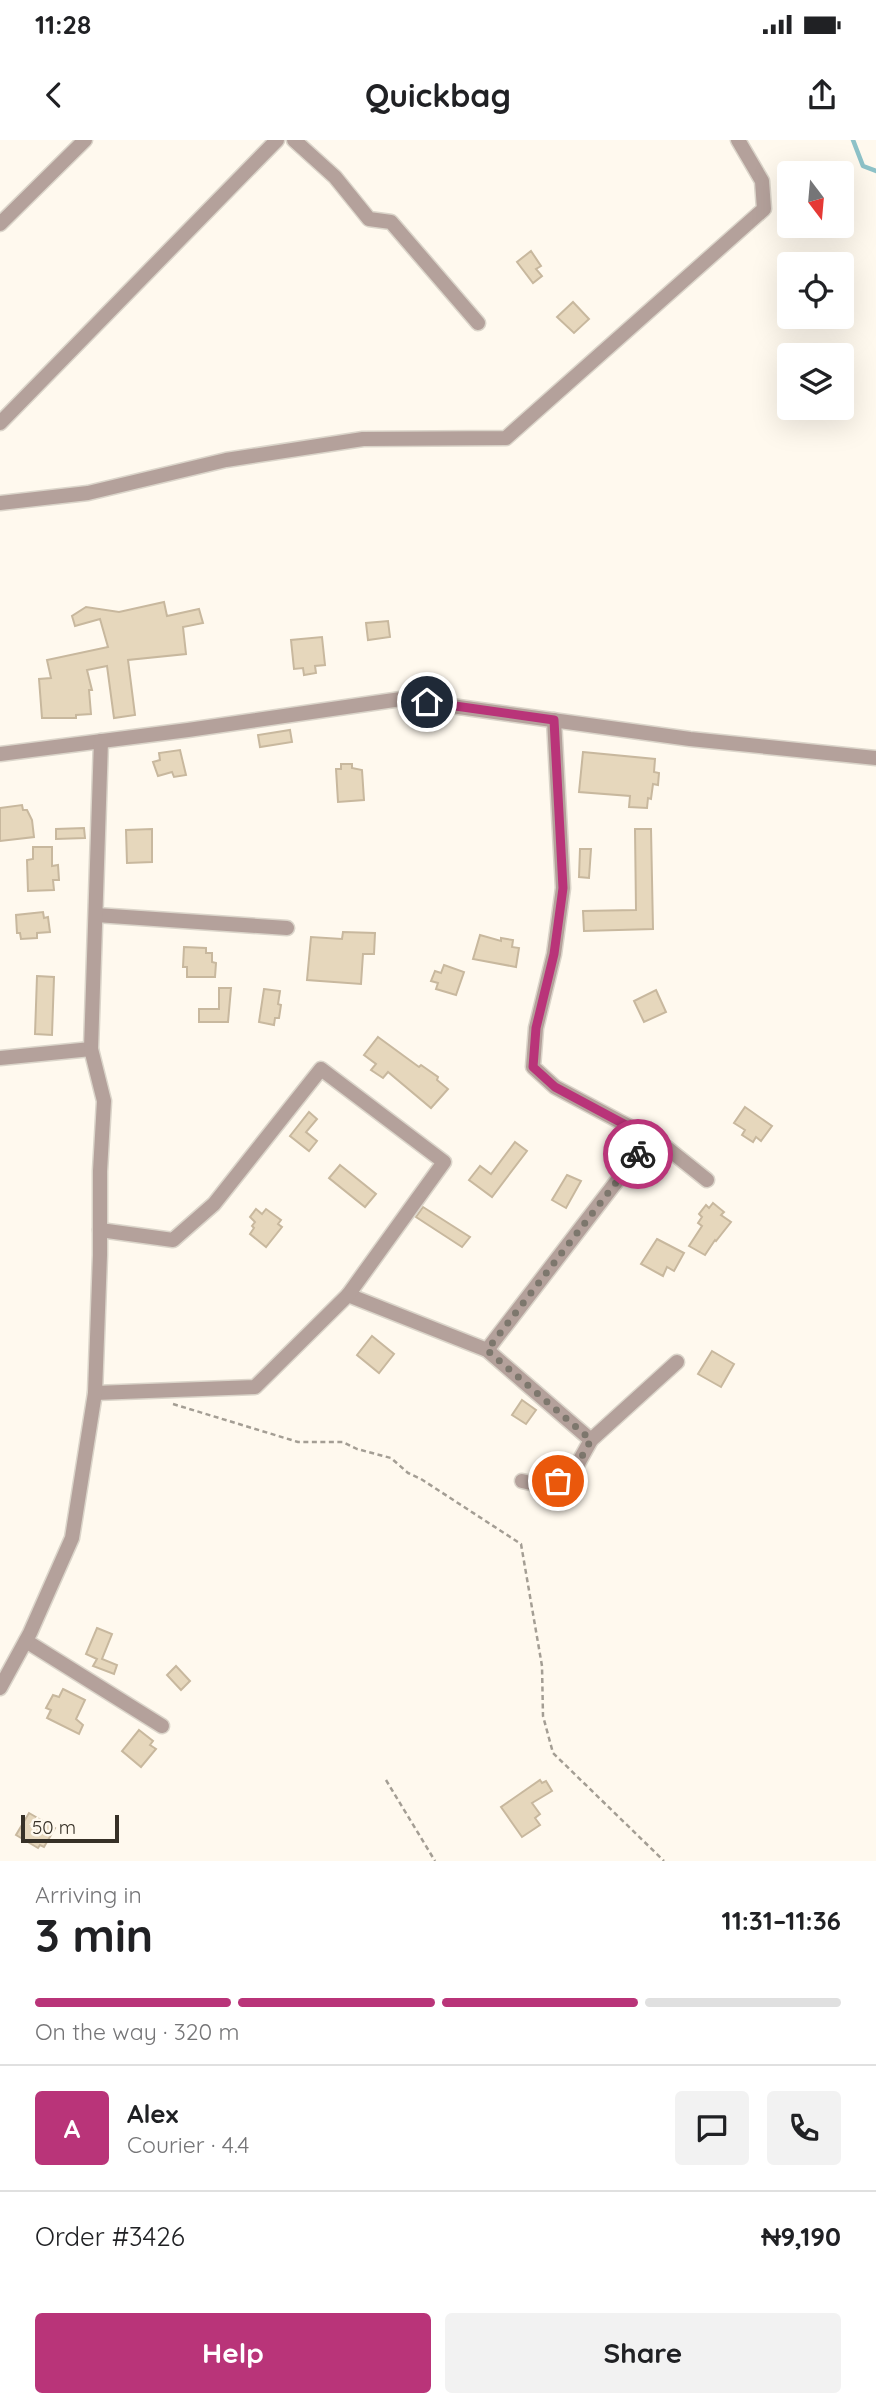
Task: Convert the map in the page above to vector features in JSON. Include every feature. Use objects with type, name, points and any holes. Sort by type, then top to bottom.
[{"type":"street","points":[[0,224],[85,140]]},
{"type":"street","points":[[0,423],[277,140]]},
{"type":"street","points":[[294,140],[335,177],[369,219],[391,222],[478,323]]},
{"type":"street","points":[[0,503],[88,493],[226,460],[363,439],[506,438],[764,209],[762,181],[738,140]]},
{"type":"street","points":[[0,754],[401,699],[690,738],[876,758]]},
{"type":"street","points":[[554,720],[563,888],[554,954],[536,1028],[533,1067],[555,1087],[662,1144],[707,1180]]},
{"type":"street","points":[[0,1688],[26,1641],[72,1538],[95,1393],[104,1101],[91,1049],[101,741]]},
{"type":"street","points":[[96,915],[287,928]]},
{"type":"street","points":[[0,1058],[91,1049]]},
{"type":"street","points":[[95,1393],[255,1387],[348,1295],[444,1162],[321,1069],[214,1204],[173,1240],[100,1230]]},
{"type":"street","points":[[487,1350],[650,1138]]},
{"type":"street","points":[[348,1295],[487,1350],[591,1440]]},
{"type":"street","points":[[522,1481],[544,1486],[571,1476],[591,1440],[677,1362]]},
{"type":"street","points":[[26,1641],[162,1726]]},
{"type":"path","points":[[167,1402],[298,1442],[343,1441],[357,1449],[391,1458],[408,1473],[521,1544],[542,1666],[543,1716],[553,1753],[664,1861]]},
{"type":"path","points":[[386,1780],[435,1861]]},
{"type":"building","points":[[531,251],[541,266],[536,269],[542,276],[533,283],[517,262]]},
{"type":"building","points":[[573,302],[589,319],[574,333],[557,317]]},
{"type":"building","points":[[164,602],[167,616],[199,609],[203,623],[183,627],[186,654],[128,660],[135,715],[114,718],[107,666],[87,670],[92,690],[89,690],[91,714],[76,715],[76,718],[42,718],[39,679],[51,678],[47,660],[108,647],[100,619],[75,626],[72,616],[86,607],[119,612]]},
{"type":"building","points":[[388,621],[390,637],[368,640],[366,623]]},
{"type":"building","points":[[322,637],[325,665],[315,666],[316,673],[304,675],[303,668],[294,669],[291,640]]},
{"type":"building","points":[[290,730],[292,742],[260,747],[258,735]]},
{"type":"building","points":[[180,750],[186,775],[174,777],[172,772],[158,776],[153,762],[160,760],[159,753]]},
{"type":"building","points":[[583,752],[655,759],[654,772],[659,773],[658,785],[653,784],[647,808],[629,807],[630,796],[579,792]]},
{"type":"building","points":[[341,764],[352,764],[352,768],[362,770],[364,800],[338,802],[336,769],[341,769]]},
{"type":"building","points":[[22,805],[32,820],[34,837],[0,841],[0,808]]},
{"type":"building","points":[[84,828],[85,838],[56,839],[56,829]]},
{"type":"building","points":[[152,829],[152,862],[127,863],[126,830]]},
{"type":"building","points":[[635,829],[651,829],[653,929],[584,931],[583,911],[636,910]]},
{"type":"building","points":[[33,847],[52,847],[52,866],[58,865],[59,880],[53,880],[54,890],[28,891],[27,860],[33,859]]},
{"type":"building","points":[[580,849],[591,849],[589,878],[579,877]]},
{"type":"building","points":[[43,912],[44,918],[48,917],[50,932],[37,933],[37,938],[21,939],[20,933],[17,933],[16,915]]},
{"type":"building","points":[[343,932],[375,933],[374,954],[363,954],[361,984],[307,980],[311,937],[342,939]]},
{"type":"building","points":[[480,935],[501,941],[501,938],[513,940],[512,947],[519,948],[516,967],[473,959]]},
{"type":"building","points":[[184,947],[206,948],[206,953],[212,953],[212,962],[216,963],[215,977],[187,977],[187,967],[183,967]]},
{"type":"building","points":[[444,965],[464,972],[456,995],[436,989],[438,983],[431,981],[435,971],[441,973]]},
{"type":"building","points":[[37,976],[54,977],[52,1035],[35,1034]]},
{"type":"building","points":[[219,988],[231,988],[228,1022],[199,1022],[199,1009],[219,1009]]},
{"type":"building","points":[[264,989],[280,991],[279,1018],[275,1018],[274,1025],[259,1022]]},
{"type":"building","points":[[656,990],[666,1012],[644,1022],[634,1001]]},
{"type":"building","points":[[378,1037],[419,1067],[421,1065],[438,1077],[437,1080],[448,1089],[431,1108],[388,1072],[383,1078],[371,1070],[376,1064],[364,1055]]},
{"type":"building","points":[[745,1107],[772,1126],[761,1141],[756,1137],[753,1142],[742,1135],[745,1130],[734,1123]]},
{"type":"building","points":[[309,1112],[317,1119],[306,1132],[317,1141],[309,1151],[290,1136]]},
{"type":"building","points":[[515,1142],[527,1151],[492,1197],[469,1180],[480,1166],[491,1174]]},
{"type":"building","points":[[340,1165],[376,1194],[365,1207],[329,1178]]},
{"type":"building","points":[[567,1175],[581,1181],[566,1208],[552,1200]]},
{"type":"building","points":[[713,1203],[724,1212],[721,1215],[731,1222],[705,1255],[689,1246],[702,1226],[698,1223],[702,1217],[699,1214],[706,1205],[709,1208]]},
{"type":"building","points":[[423,1207],[470,1237],[462,1247],[416,1217]]},
{"type":"building","points":[[256,1209],[262,1214],[266,1209],[281,1220],[278,1224],[282,1227],[266,1247],[250,1234],[255,1222],[250,1217]]},
{"type":"building","points":[[657,1239],[684,1253],[674,1271],[667,1267],[663,1276],[641,1264]]},
{"type":"building","points":[[372,1336],[394,1354],[379,1373],[357,1355]]},
{"type":"building","points":[[712,1351],[734,1364],[721,1387],[698,1374]]},
{"type":"building","points":[[522,1400],[536,1410],[526,1424],[512,1415]]},
{"type":"building","points":[[97,1628],[112,1634],[102,1659],[117,1665],[114,1674],[93,1666],[97,1659],[86,1654]]},
{"type":"building","points":[[176,1666],[190,1681],[181,1690],[167,1675]]},
{"type":"building","points":[[63,1689],[85,1700],[76,1719],[83,1725],[79,1734],[47,1718],[51,1710],[46,1708],[53,1695],[59,1697]]},
{"type":"building","points":[[139,1730],[153,1741],[150,1745],[156,1749],[141,1767],[122,1751]]},
{"type":"building","points":[[540,1780],[542,1783],[546,1781],[552,1791],[532,1803],[540,1814],[535,1818],[540,1825],[522,1837],[501,1807]]},
{"type":"building","points":[[29,1813],[55,1828],[44,1847],[40,1845],[38,1848],[16,1835]]},
{"type":"waterway","points":[[853,140],[863,166],[876,171]]},
{"type":"way so far","points":[[558,1481],[571,1476],[591,1440],[487,1350],[638,1154]]},
{"type":"route","points":[[427,702],[554,720],[563,888],[554,954],[536,1028],[533,1067],[555,1087],[650,1138],[638,1154]]}]
